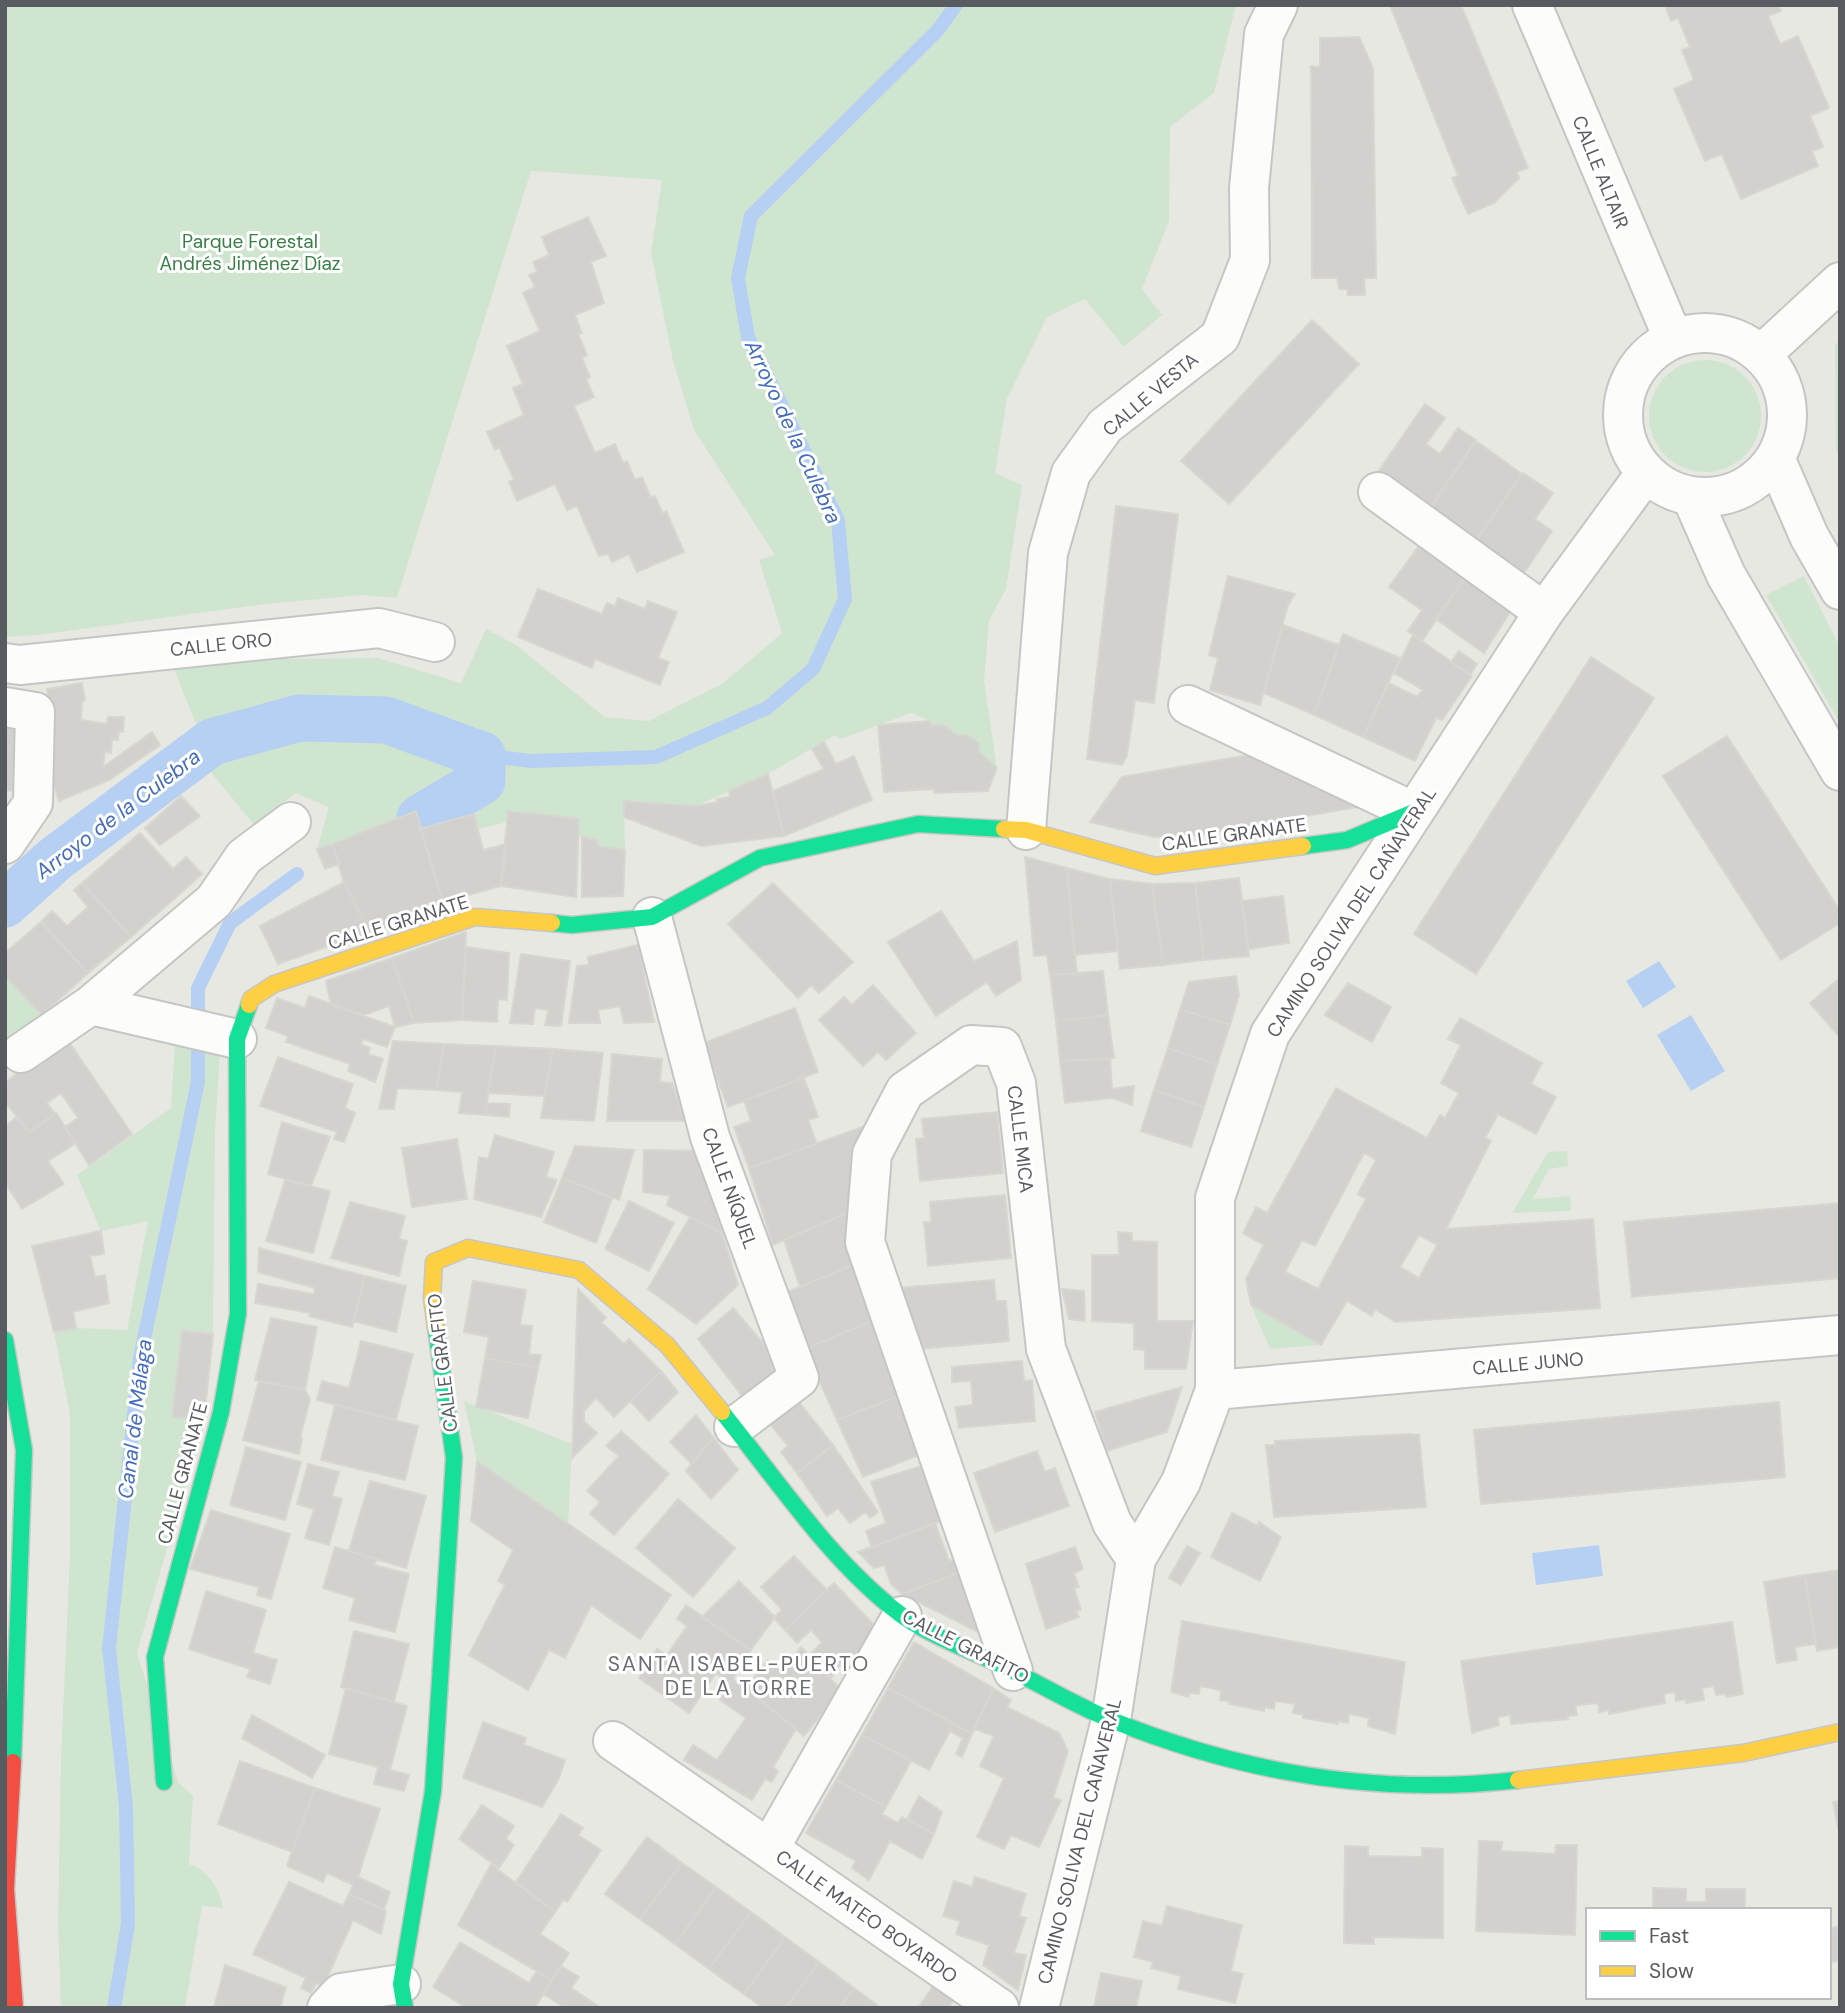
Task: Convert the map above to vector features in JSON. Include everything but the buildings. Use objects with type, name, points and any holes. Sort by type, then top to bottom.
[{"type":"street","name":"CALLE VESTA","points":[[1026,830],[1048,553],[1071,473],[1105,426],[1220,337],[1250,260],[1249,188],[1264,34],[1278,5]]},
{"type":"street","name":"CALLE ALTAIR","points":[[1532,5],[1673,338]]},
{"type":"street","points":[[1762,354],[1840,282]]},
{"type":"street","points":[[1697,332],[1720,334],[1742,341],[1762,354],[1783,386],[1788,424],[1776,460],[1740,492],[1692,498],[1667,490],[1645,474],[1627,445],[1622,412],[1629,380],[1648,355],[1673,338],[1697,332]]},
{"type":"street","points":[[1776,460],[1809,536],[1840,590]]},
{"type":"street","name":"CAMINO SOLIVA DEL CAÑAVERAL","points":[[1039,2008],[1111,1720],[1136,1559],[1181,1482],[1215,1390],[1215,1198],[1270,1034],[1545,612],[1645,474]]},
{"type":"street","points":[[1378,492],[1545,612]]},
{"type":"street","points":[[1692,498],[1726,575],[1840,771]]},
{"type":"street","name":"CALLE ORO","points":[[5,663],[20,665],[379,628],[435,642]]},
{"type":"street","points":[[1188,705],[1414,812]]},
{"type":"street","points":[[5,844],[33,803],[20,709]]},
{"type":"street","name":"CALLE GRANATE","points":[[164,1782],[155,1657],[221,1412],[238,1314],[237,1039],[251,999],[274,984],[475,917],[572,925],[652,917],[760,858],[918,824],[1026,830],[1155,866],[1348,840],[1414,812]]},
{"type":"street","points":[[21,1053],[91,1005],[214,901],[244,857],[291,822]]},
{"type":"street","name":"CALLE NÍQUEL","points":[[652,917],[710,1137],[799,1378],[734,1427]]},
{"type":"street","points":[[91,1005],[237,1039]]},
{"type":"street","name":"CALLE MICA","points":[[1013,1671],[865,1242],[872,1154],[905,1091],[971,1045],[1002,1047],[1016,1083],[1046,1349],[1112,1523],[1136,1559]]},
{"type":"street","name":"CALLE GRAFITO","points":[[327,2008],[341,1993],[403,1996],[433,1791],[454,1458],[432,1299],[434,1262],[468,1248],[579,1270],[667,1345],[851,1572],[902,1616],[1111,1720],[1154,1736],[1278,1772],[1372,1785],[1482,1784],[1743,1753],[1840,1732]]},
{"type":"street","name":"CALLE JUNO","points":[[1215,1390],[1840,1335]]},
{"type":"street","points":[[5,1340],[24,1450],[19,1646],[6,1889],[15,2008]]},
{"type":"street","name":"CALLE MATEO BOYARDO","points":[[769,1849],[902,1616]]},
{"type":"street","name":"CALLE MATEO BOYARDO","points":[[613,1741],[999,2008]]},
{"type":"green space","name":"Parque Forestal Andrés Jiménez Díaz","points":[[5,5],[1236,5],[1214,93],[1170,127],[1169,221],[1142,289],[1162,315],[1124,347],[1085,299],[1047,317],[1007,399],[995,473],[1022,485],[1006,589],[989,621],[984,681],[997,768],[979,752],[979,743],[967,735],[959,736],[943,725],[931,725],[930,721],[911,713],[840,739],[835,735],[768,774],[696,806],[624,801],[625,850],[598,846],[598,840],[577,836],[578,819],[509,811],[508,822],[478,829],[474,814],[420,829],[415,811],[317,849],[329,807],[295,793],[255,826],[209,770],[198,729],[173,667],[274,659],[378,658],[461,683],[486,629],[516,645],[605,717],[649,721],[722,684],[782,633],[759,560],[775,555],[694,430],[673,361],[651,252],[662,180],[531,171],[397,598],[362,595],[266,604],[38,635],[5,637]]},
{"type":"green space","points":[[1840,340],[1840,464],[1836,449],[1835,345]]},
{"type":"green space","points":[[1705,360],[1726,365],[1744,377],[1756,395],[1761,416],[1756,437],[1744,455],[1726,467],[1705,472],[1684,467],[1666,455],[1654,437],[1649,416],[1654,395],[1666,377],[1684,365]]},
{"type":"green space","points":[[1804,576],[1840,647],[1840,723],[1766,595]]},
{"type":"green space","points":[[5,976],[42,1015],[5,1044]]},
{"type":"green space","points":[[175,1040],[220,1050],[215,1133],[213,1334],[182,1330],[172,1416],[204,1420],[137,1653],[178,1782],[193,1796],[189,1864],[212,1881],[223,1908],[202,1906],[185,2008],[61,2008],[58,1923],[61,1758],[70,1554],[70,1414],[54,1332],[76,1328],[127,1330],[148,1221],[101,1231],[77,1175],[171,1108]]},
{"type":"green space","points":[[1567,1151],[1568,1166],[1549,1169],[1533,1199],[1570,1196],[1571,1211],[1512,1213],[1548,1152]]},
{"type":"green space","points":[[1251,1305],[1321,1345],[1270,1349]]},
{"type":"green space","points":[[464,1401],[572,1444],[568,1525],[477,1461]]},
{"type":"water","points":[[1659,961],[1676,987],[1643,1008],[1626,981]]},
{"type":"water","points":[[1691,1015],[1725,1071],[1691,1091],[1657,1035]]},
{"type":"water","points":[[1599,1545],[1603,1576],[1536,1585],[1532,1553]]},
{"type":"waterway","name":"Arroyo de la Culebra","points":[[482,755],[531,761],[656,757],[767,708],[813,669],[845,599],[838,520],[748,337],[738,278],[751,216],[938,30],[956,5]]},
{"type":"waterway","name":"Arroyo de la Culebra","points":[[5,904],[55,859],[212,742],[299,718],[386,720],[482,755],[482,781],[420,818]]},
{"type":"waterway","name":"Canal de Málaga","points":[[114,2008],[128,1924],[126,1806],[109,1648],[140,1358],[198,1082],[198,988],[230,923],[297,874]]},
{"type":"traffic: fast","points":[[1303,846],[1347,840],[1414,812]]},
{"type":"traffic: fast","points":[[552,923],[572,925],[652,917],[760,858],[918,824],[1004,829]]},
{"type":"traffic: fast","points":[[164,1782],[155,1657],[221,1412],[238,1314],[237,1039],[249,1005]]},
{"type":"traffic: fast","points":[[405,2008],[401,1984],[433,1791],[454,1458],[436,1328]]},
{"type":"traffic: fast","points":[[5,1340],[24,1450],[13,1762]]},
{"type":"traffic: fast","points":[[722,1412],[828,1545],[851,1570],[900,1614],[938,1636],[1087,1709],[1163,1739],[1212,1754],[1313,1776],[1415,1785],[1518,1780]]},
{"type":"traffic: slow","points":[[1004,829],[1026,830],[1155,866],[1303,846]]},
{"type":"traffic: slow","points":[[249,1005],[251,999],[274,984],[475,917],[552,923]]},
{"type":"traffic: slow","points":[[436,1328],[432,1299],[434,1262],[468,1248],[579,1270],[667,1345],[722,1412]]},
{"type":"traffic: slow","points":[[1518,1780],[1743,1753],[1840,1732]]},
{"type":"traffic: jam","points":[[13,1762],[6,1889],[15,2008]]},
{"type":"district","name":"SANTA ISABEL-PUERTO DE LA TORRE","points":[[739,1676]]}]
